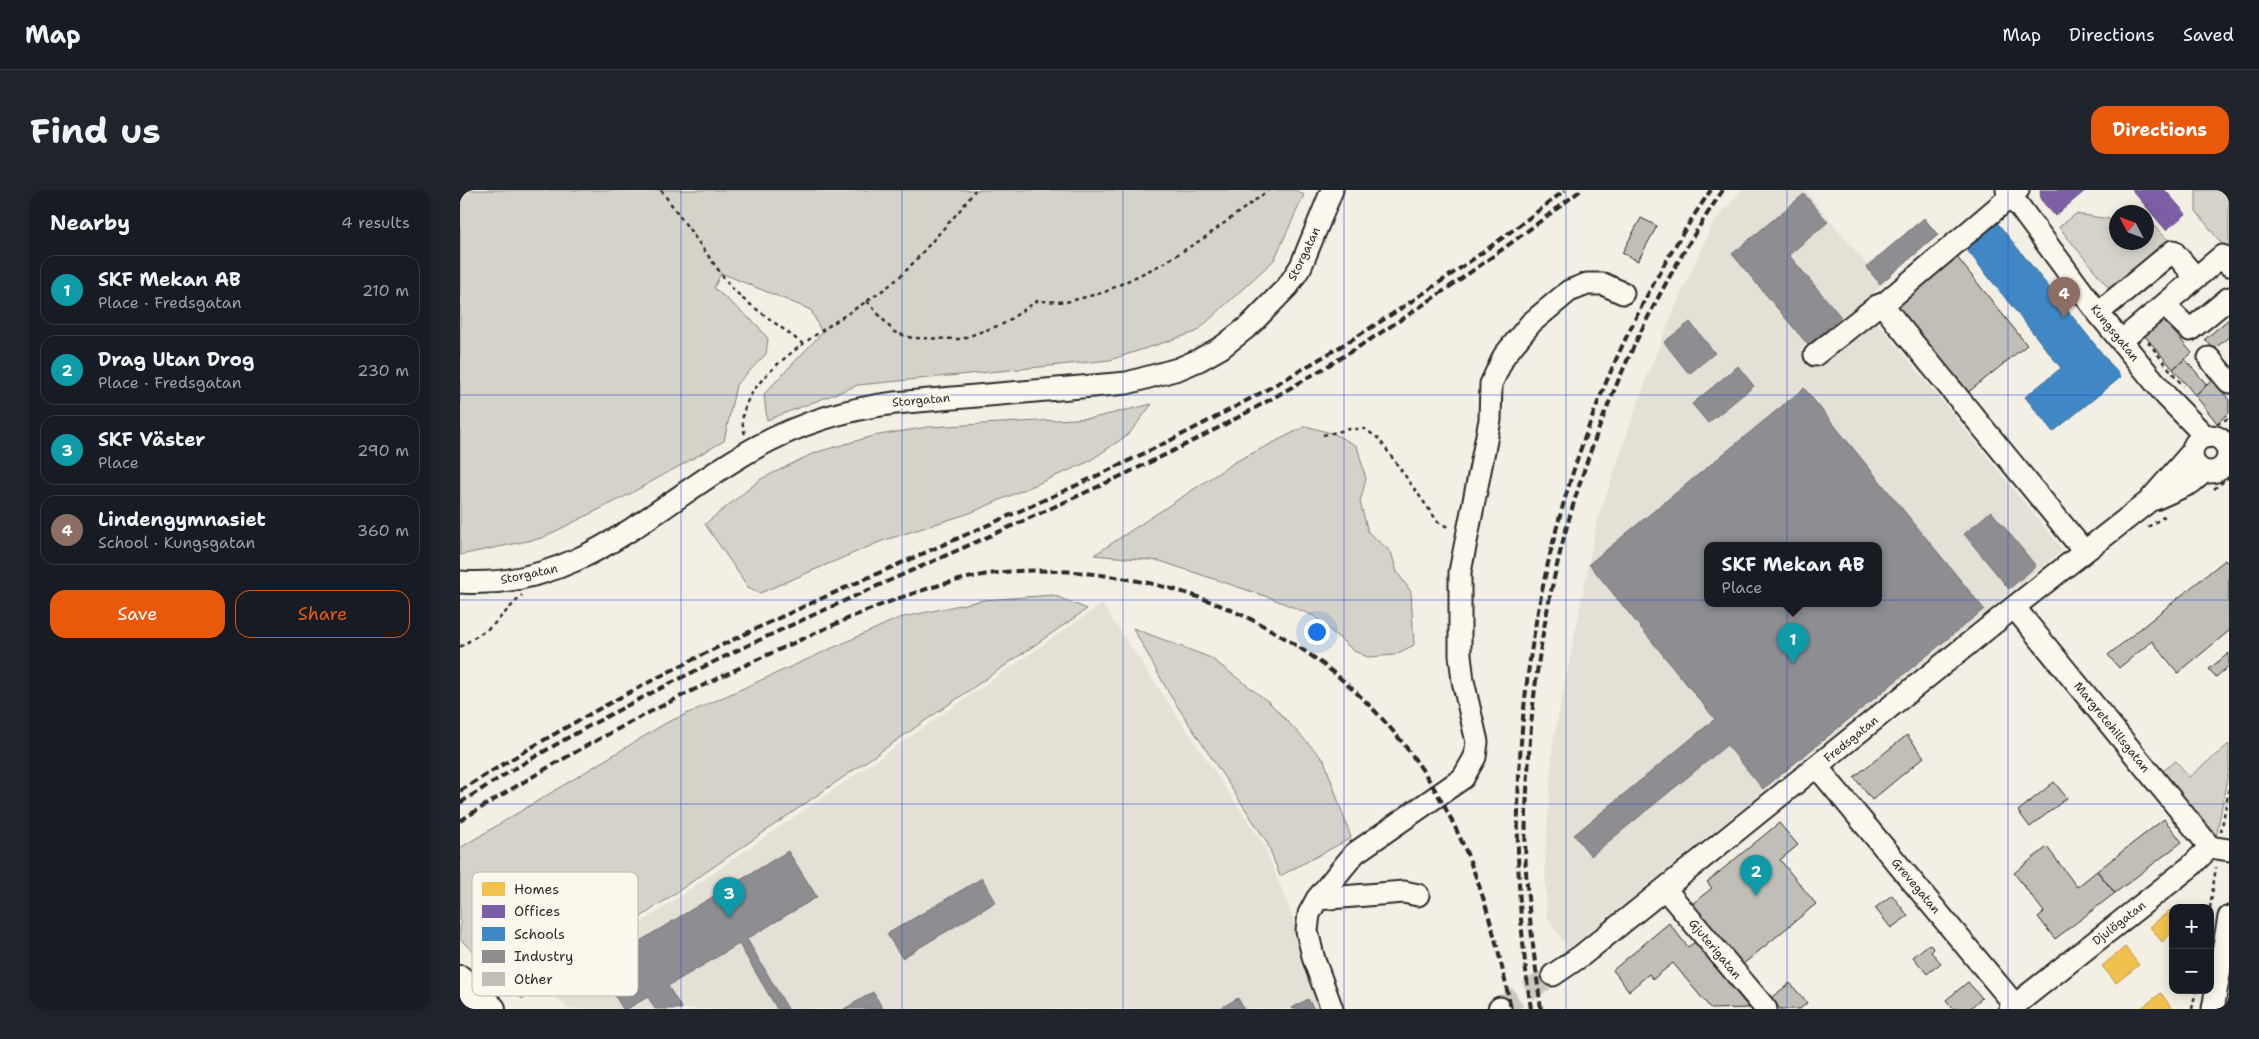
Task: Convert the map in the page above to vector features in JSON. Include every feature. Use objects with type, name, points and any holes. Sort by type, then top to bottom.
[{"type":"main road","points":[[460,979],[472,990]]},
{"type":"main road","points":[[478,996],[492,1009]]},
{"type":"street","name":"Storgatan","points":[[460,582],[507,580],[537,575],[564,566],[649,519],[754,448],[804,424],[858,408],[937,399],[1127,383],[1178,369],[1222,347],[1268,308],[1288,286],[1301,266],[1332,190]]},
{"type":"street","points":[[1815,354],[1876,306],[1885,303],[2008,192]]},
{"type":"street","name":"Kungsgatan","points":[[2008,192],[2098,313],[2218,458]]},
{"type":"street","points":[[2098,313],[2173,251],[2196,278]]},
{"type":"street","points":[[2121,341],[2222,256],[2229,265]]},
{"type":"street","points":[[1332,1009],[1314,960],[1307,931],[1309,914],[1316,899],[1355,853],[1464,778],[1475,757],[1477,742],[1463,681],[1459,628],[1460,572],[1490,420],[1491,384],[1504,356],[1531,323],[1569,291],[1587,284],[1603,284],[1623,293]]},
{"type":"street","points":[[2164,305],[2190,330],[2229,298]]},
{"type":"street","points":[[1885,303],[1886,309],[1896,322],[2084,551]]},
{"type":"street","points":[[2209,358],[2229,382]]},
{"type":"street","name":"Fredsgatan","points":[[1553,975],[1581,956],[1665,890],[2084,551],[2148,502],[2191,483],[2218,458]]},
{"type":"street","name":"Margretehillsgatan","points":[[2014,607],[2220,848]]},
{"type":"street","name":"Grevegatan","points":[[1817,766],[2013,1007]]},
{"type":"street","name":"Djulögatan","points":[[2013,1007],[2191,866],[2220,848]]},
{"type":"street","name":"Gjuterigatan","points":[[1665,890],[1766,1009]]},
{"type":"street","points":[[1316,899],[1404,892],[1418,895]]},
{"type":"street","points":[[2213,1009],[2229,917]]},
{"type":"path","points":[[661,190],[730,286],[743,299],[803,344]]},
{"type":"path","points":[[867,301],[894,332],[912,338],[961,339],[1004,324],[1036,302],[1066,302],[1106,292],[1170,259],[1204,238],[1269,190]]},
{"type":"path","points":[[754,448],[747,438],[743,421],[745,404],[749,395],[770,372],[803,344],[867,301],[905,272],[975,191]]},
{"type":"path","points":[[1323,434],[1350,429],[1365,429],[1379,438],[1438,522],[1467,537]]},
{"type":"path","points":[[460,647],[492,626],[525,592],[518,593]]},
{"type":"path","points":[[2192,1009],[2195,994]]},
{"type":"shaded area","points":[[460,190],[1296,190],[1304,195],[1274,260],[1196,332],[1110,360],[858,385],[767,420],[764,394],[822,333],[811,310],[721,273],[714,288],[757,325],[768,339],[766,354],[736,385],[724,441],[626,496],[542,538],[460,555]]},
{"type":"shaded area","points":[[1742,190],[1805,190],[1883,284],[1862,303],[2063,550],[1568,949],[1547,917],[1545,863],[1553,743],[1597,522],[1647,376],[1675,307],[1713,223]]},
{"type":"shaded area","points":[[2196,190],[2229,190],[2229,253],[2196,211]]},
{"type":"shaded area","points":[[2076,214],[2109,219],[2109,250],[2154,250],[2154,226],[2172,244],[2112,292],[2059,227]]},
{"type":"shaded area","points":[[1152,404],[1129,434],[1088,462],[970,513],[882,541],[760,593],[748,587],[705,524],[761,479],[814,453],[873,436],[928,427],[1093,418]]},
{"type":"shaded area","points":[[1306,426],[1334,434],[1357,446],[1366,479],[1360,502],[1368,532],[1391,552],[1397,572],[1411,592],[1414,645],[1394,655],[1368,657],[1354,651],[1314,616],[1271,598],[1160,561],[1094,555],[1235,462]]},
{"type":"shaded area","points":[[1053,595],[1087,609],[638,919],[638,872],[472,872],[472,951],[460,939],[460,848],[666,723],[899,618],[984,600]]},
{"type":"shaded area","points":[[1102,604],[1264,845],[1329,1009],[567,1009],[555,996],[638,996],[638,925]]},
{"type":"shaded area","points":[[1133,628],[1211,658],[1270,703],[1324,760],[1351,838],[1280,876],[1267,842],[1170,695]]},
{"type":"shaded area","points":[[2229,744],[2229,768],[2216,838],[2212,838],[2163,771],[2176,761],[2189,777]]},
{"type":"building: Homes","points":[[2169,911],[2169,936],[2162,942],[2150,927]]},
{"type":"building: Homes","points":[[2125,947],[2139,965],[2116,983],[2102,966]]},
{"type":"building: Homes","points":[[2161,993],[2172,1009],[2140,1009]]},
{"type":"building: Offices","points":[[2040,190],[2086,190],[2055,216],[2041,200]]},
{"type":"building: Offices","points":[[2132,190],[2165,190],[2186,214],[2166,230],[2154,216],[2154,205],[2145,205]]},
{"type":"building: Schools","points":[[1995,220],[2121,377],[2053,432],[2025,397],[2061,368],[1963,245]]},
{"type":"building: Industry","points":[[1804,194],[1828,222],[1789,255],[1841,317],[1808,345],[1732,254]]},
{"type":"building: Industry","points":[[1924,218],[1938,235],[1880,284],[1866,267]]},
{"type":"building: Industry","points":[[1690,322],[1715,353],[1689,374],[1664,342]]},
{"type":"building: Industry","points":[[1738,366],[1754,386],[1708,423],[1692,404]]},
{"type":"building: Industry","points":[[1804,388],[1984,609],[1763,789],[1727,745],[1591,856],[1574,835],[1715,719],[1589,564]]},
{"type":"building: Industry","points":[[1991,511],[2036,566],[2009,589],[1964,534]]},
{"type":"building: Industry","points":[[788,851],[817,897],[747,939],[788,1009],[777,1009],[739,944],[668,986],[682,1009],[655,1009],[648,997],[627,1009],[623,1009],[615,996],[638,996],[638,942]]},
{"type":"building: Industry","points":[[982,878],[996,902],[902,958],[887,934]]},
{"type":"building: Industry","points":[[873,992],[883,1009],[844,1009]]},
{"type":"building: Industry","points":[[1238,998],[1244,1009],[1219,1009]]},
{"type":"building: Industry","points":[[1308,999],[1314,1009],[1292,1009],[1292,1008]]},
{"type":"building: Other","points":[[1641,218],[1657,226],[1638,261],[1622,253]]},
{"type":"building: Other","points":[[1956,256],[2027,345],[1966,394],[1895,305]]},
{"type":"building: Other","points":[[2163,319],[2192,353],[2173,369],[2144,335]]},
{"type":"building: Other","points":[[2229,319],[2229,337],[2214,349],[2205,339]]},
{"type":"building: Other","points":[[2185,359],[2207,385],[2195,395],[2173,369]]},
{"type":"building: Other","points":[[2213,380],[2229,400],[2229,413],[2217,423],[2195,395]]},
{"type":"building: Other","points":[[2225,560],[2229,565],[2229,631],[2178,673],[2152,641],[2119,668],[2108,655]]},
{"type":"building: Other","points":[[2229,653],[2229,666],[2216,677],[2209,669]]},
{"type":"building: Other","points":[[1907,735],[1924,757],[1872,800],[1854,777]]},
{"type":"building: Other","points":[[2054,782],[2067,798],[2030,827],[2018,811]]},
{"type":"building: Other","points":[[2164,819],[2182,842],[2115,893],[2097,871]]},
{"type":"building: Other","points":[[1779,823],[1798,845],[1780,860],[1816,904],[1742,965],[1692,904],[1712,888],[1707,882]]},
{"type":"building: Other","points":[[2047,847],[2077,887],[2097,871],[2115,893],[2055,939],[2038,917],[2044,912],[2014,873]]},
{"type":"building: Other","points":[[1892,895],[1908,916],[1891,928],[1875,908]]},
{"type":"building: Other","points":[[1669,923],[1688,947],[1695,942],[1749,1008],[1711,1009],[1673,963],[1653,979],[1649,974],[1629,991],[1613,970]]},
{"type":"building: Other","points":[[1929,944],[1934,949],[1931,952],[1941,963],[1927,974],[1913,957]]},
{"type":"building: Other","points":[[1968,982],[1982,998],[1969,1009],[1953,1009],[1946,1000]]},
{"type":"building: Other","points":[[1790,983],[1807,1003],[1800,1009],[1780,1009],[1771,998]]},
{"type":"tunnel","points":[[1500,1008],[1553,975]]},
{"type":"railway","points":[[460,791],[566,727],[712,650],[802,607],[1123,464],[1277,384],[1327,355],[1425,292],[1472,260],[1565,190]]},
{"type":"railway","points":[[460,803],[545,751],[633,703],[722,658],[1085,493],[1229,422],[1282,393],[1385,330],[1435,297],[1581,190]]},
{"type":"railway","points":[[1531,1009],[1520,902],[1518,795],[1526,688],[1544,582],[1571,479],[1608,378],[1654,282],[1711,190]]},
{"type":"railway","points":[[1541,1009],[1532,940],[1525,857],[1529,755],[1536,679],[1548,605],[1566,531],[1588,459],[1615,389],[1646,321],[1682,254],[1723,190]]},
{"type":"railway","points":[[460,821],[580,750],[703,685],[810,635],[904,596],[977,576],[1017,571],[1078,572],[1138,581],[1188,594],[1236,612],[1281,636],[1324,665],[1362,698],[1397,736],[1428,778],[1463,845],[1481,890],[1501,961],[1511,1009]]},
{"type":"place","name":"Lindengymnasiet","points":[[2064,318]]},
{"type":"place","name":"SKF Mekan AB","points":[[1793,664]]},
{"type":"place","name":"Drag Utan Drog","points":[[1756,896]]},
{"type":"place","name":"SKF Väster","points":[[729,918]]}]
